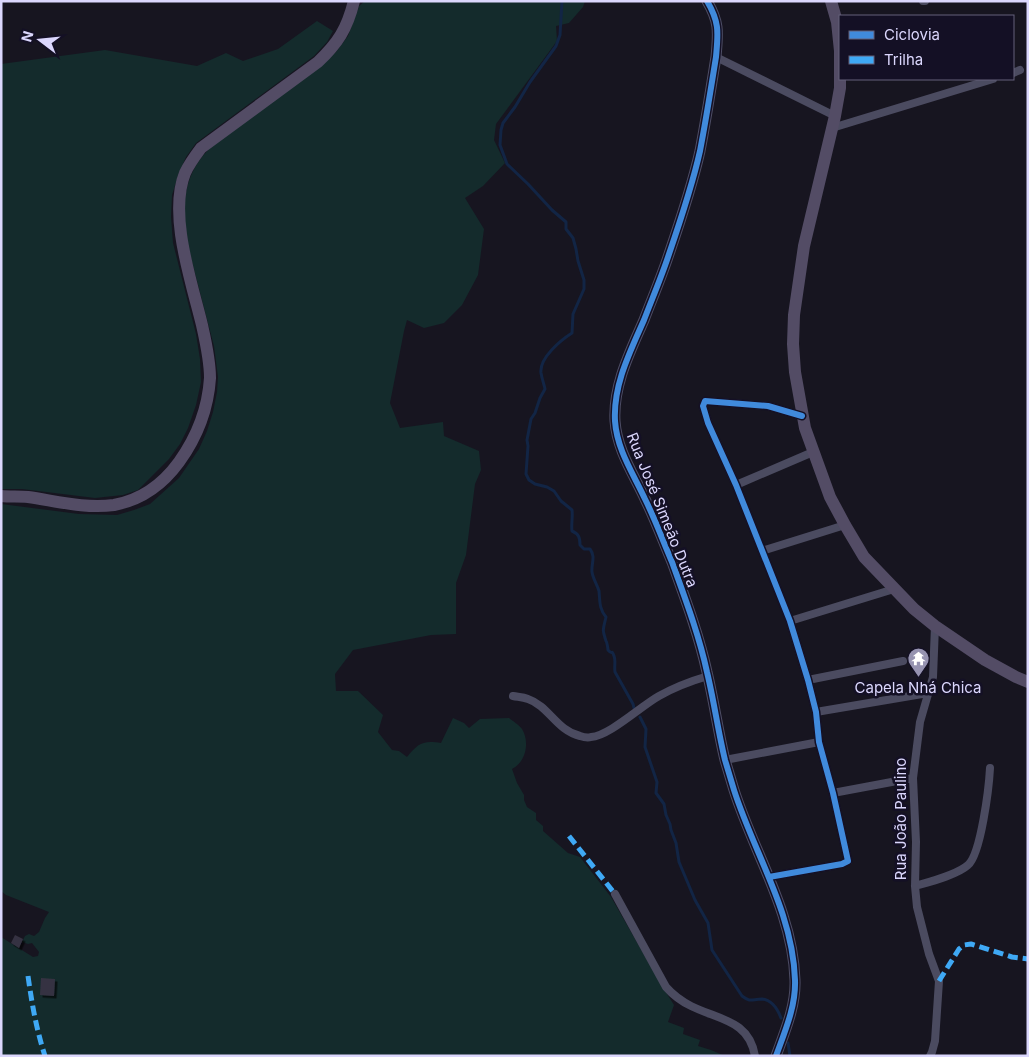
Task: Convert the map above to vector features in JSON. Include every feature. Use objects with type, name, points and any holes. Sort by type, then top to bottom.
[{"type":"main road","points":[[1,496],[26,497],[96,506],[132,501],[159,484],[174,469],[187,451],[203,415],[208,396],[210,376],[204,336],[181,235],[178,210],[180,192],[185,175],[192,159],[201,148],[318,62],[331,50],[345,28],[354,1]]},
{"type":"main road","name":"Rua José Simeão Dutra","points":[[707,1],[716,20],[718,31],[716,57],[700,152],[668,258],[626,361],[615,404],[616,422],[618,438],[623,453],[645,498],[694,623],[708,676],[725,760],[736,794],[782,912],[790,942],[795,981],[794,998],[789,1021],[776,1056]]},
{"type":"main road","points":[[831,1],[837,22],[839,42]]},
{"type":"main road","points":[[840,80],[833,122],[804,246],[794,315],[793,344],[795,372],[804,428],[830,498],[864,557],[914,609],[935,626],[986,660],[1028,682]]},
{"type":"street","points":[[716,57],[833,122],[989,80]]},
{"type":"street","points":[[769,877],[842,864],[848,861],[833,793],[819,742],[816,712],[790,622],[736,485],[708,423],[703,406],[705,401],[768,406],[802,416]]},
{"type":"street","points":[[736,485],[813,452]]},
{"type":"street","points":[[762,551],[844,525]]},
{"type":"street","points":[[790,622],[894,589]]},
{"type":"street","name":"Rua João Paulino","points":[[930,1056],[934,1040],[939,981],[917,908],[915,886],[916,842],[912,778],[920,722],[933,668],[935,626]]},
{"type":"street","points":[[808,680],[903,661]]},
{"type":"street","points":[[513,696],[528,698],[537,703],[562,728],[572,734],[591,737],[611,730],[642,706],[670,690],[687,682],[708,676]]},
{"type":"street","points":[[816,712],[928,693]]},
{"type":"street","points":[[725,760],[819,742]]},
{"type":"street","points":[[915,886],[955,873],[971,864],[979,841],[987,800],[990,768]]},
{"type":"street","points":[[833,793],[912,778]]},
{"type":"street","points":[[615,894],[666,987],[690,1006],[733,1023],[743,1030],[751,1039],[755,1056]]},
{"type":"green space","points":[[365,1],[585,1],[583,7],[569,23],[556,26],[557,41],[496,124],[494,140],[505,163],[483,186],[465,198],[484,229],[478,275],[462,305],[444,323],[424,328],[407,320],[404,331],[390,403],[400,428],[443,422],[444,436],[479,451],[481,470],[475,484],[466,555],[456,583],[456,634],[431,635],[353,650],[335,674],[336,691],[358,691],[383,715],[378,732],[392,750],[399,751],[407,757],[421,744],[429,742],[441,743],[453,718],[464,723],[469,728],[480,719],[509,718],[519,726],[524,734],[526,746],[521,762],[512,769],[524,795],[527,807],[536,813],[536,820],[543,826],[543,831],[568,853],[580,857],[611,897],[674,1005],[668,1022],[684,1028],[683,1034],[700,1040],[698,1046],[725,1056],[1,1056],[1,937],[33,957],[38,956],[39,952],[32,943],[22,942],[25,936],[29,934],[34,936],[39,932],[49,912],[6,895],[1,891],[1,504],[79,514],[117,515],[150,504],[179,478],[199,449],[207,431],[213,412],[218,377],[214,346],[185,235],[184,211],[190,178],[201,158],[209,149],[336,52],[348,36],[359,6]]},
{"type":"green space","points":[[317,21],[333,31],[327,42],[314,56],[196,143],[186,157],[179,173],[172,195],[173,243],[196,334],[201,382],[196,405],[180,444],[169,459],[138,490],[123,495],[95,498],[22,489],[1,489],[1,64],[105,50],[197,66],[226,53],[243,61],[278,49]]},
{"type":"building","points":[[15,935],[23,939],[19,948],[11,943]]},
{"type":"building","points":[[41,978],[55,979],[54,996],[40,995]]},
{"type":"waterway","points":[[562,1],[560,35],[556,46],[503,123],[501,130],[500,145],[507,164],[566,222],[566,229],[573,238],[584,280],[584,289],[573,314],[572,333],[552,350],[543,361],[541,367],[545,389],[531,419],[527,440],[526,474],[529,480],[535,484],[554,491],[561,501],[572,510],[572,531],[579,536],[580,545],[584,549],[590,549],[592,552],[593,575],[599,591],[601,608],[606,617],[603,632],[608,650],[612,652],[615,659],[615,672],[634,708]]},
{"type":"waterway","points":[[640,717],[646,729],[645,747],[657,782],[656,793],[664,804],[676,843],[679,862],[695,900],[708,923],[712,950],[742,996],[750,1000],[762,999],[769,1001],[781,1018]]},
{"type":"waterway","points":[[788,1043],[790,1056]]},
{"type":"marked path","points":[[569,836],[615,894]]},
{"type":"marked path","points":[[939,981],[959,949],[964,945],[971,944],[1012,957],[1028,959]]},
{"type":"marked path","points":[[28,976],[39,1036],[45,1056]]},
{"type":"cycle path","points":[[707,1],[716,22],[717,41],[700,151],[686,204],[665,265],[624,369],[617,395],[615,421],[622,452],[656,522],[691,617],[704,658],[725,760],[734,790],[771,883],[787,930],[793,955],[795,990],[789,1018],[776,1056]]},
{"type":"cycle path","points":[[769,877],[842,864],[848,861],[833,793],[819,742],[816,712],[790,621],[736,485],[708,423],[703,406],[705,401],[768,406],[802,416]]},
{"type":"place","name":"Capela Nhá Chica","points":[[918,678]]}]
